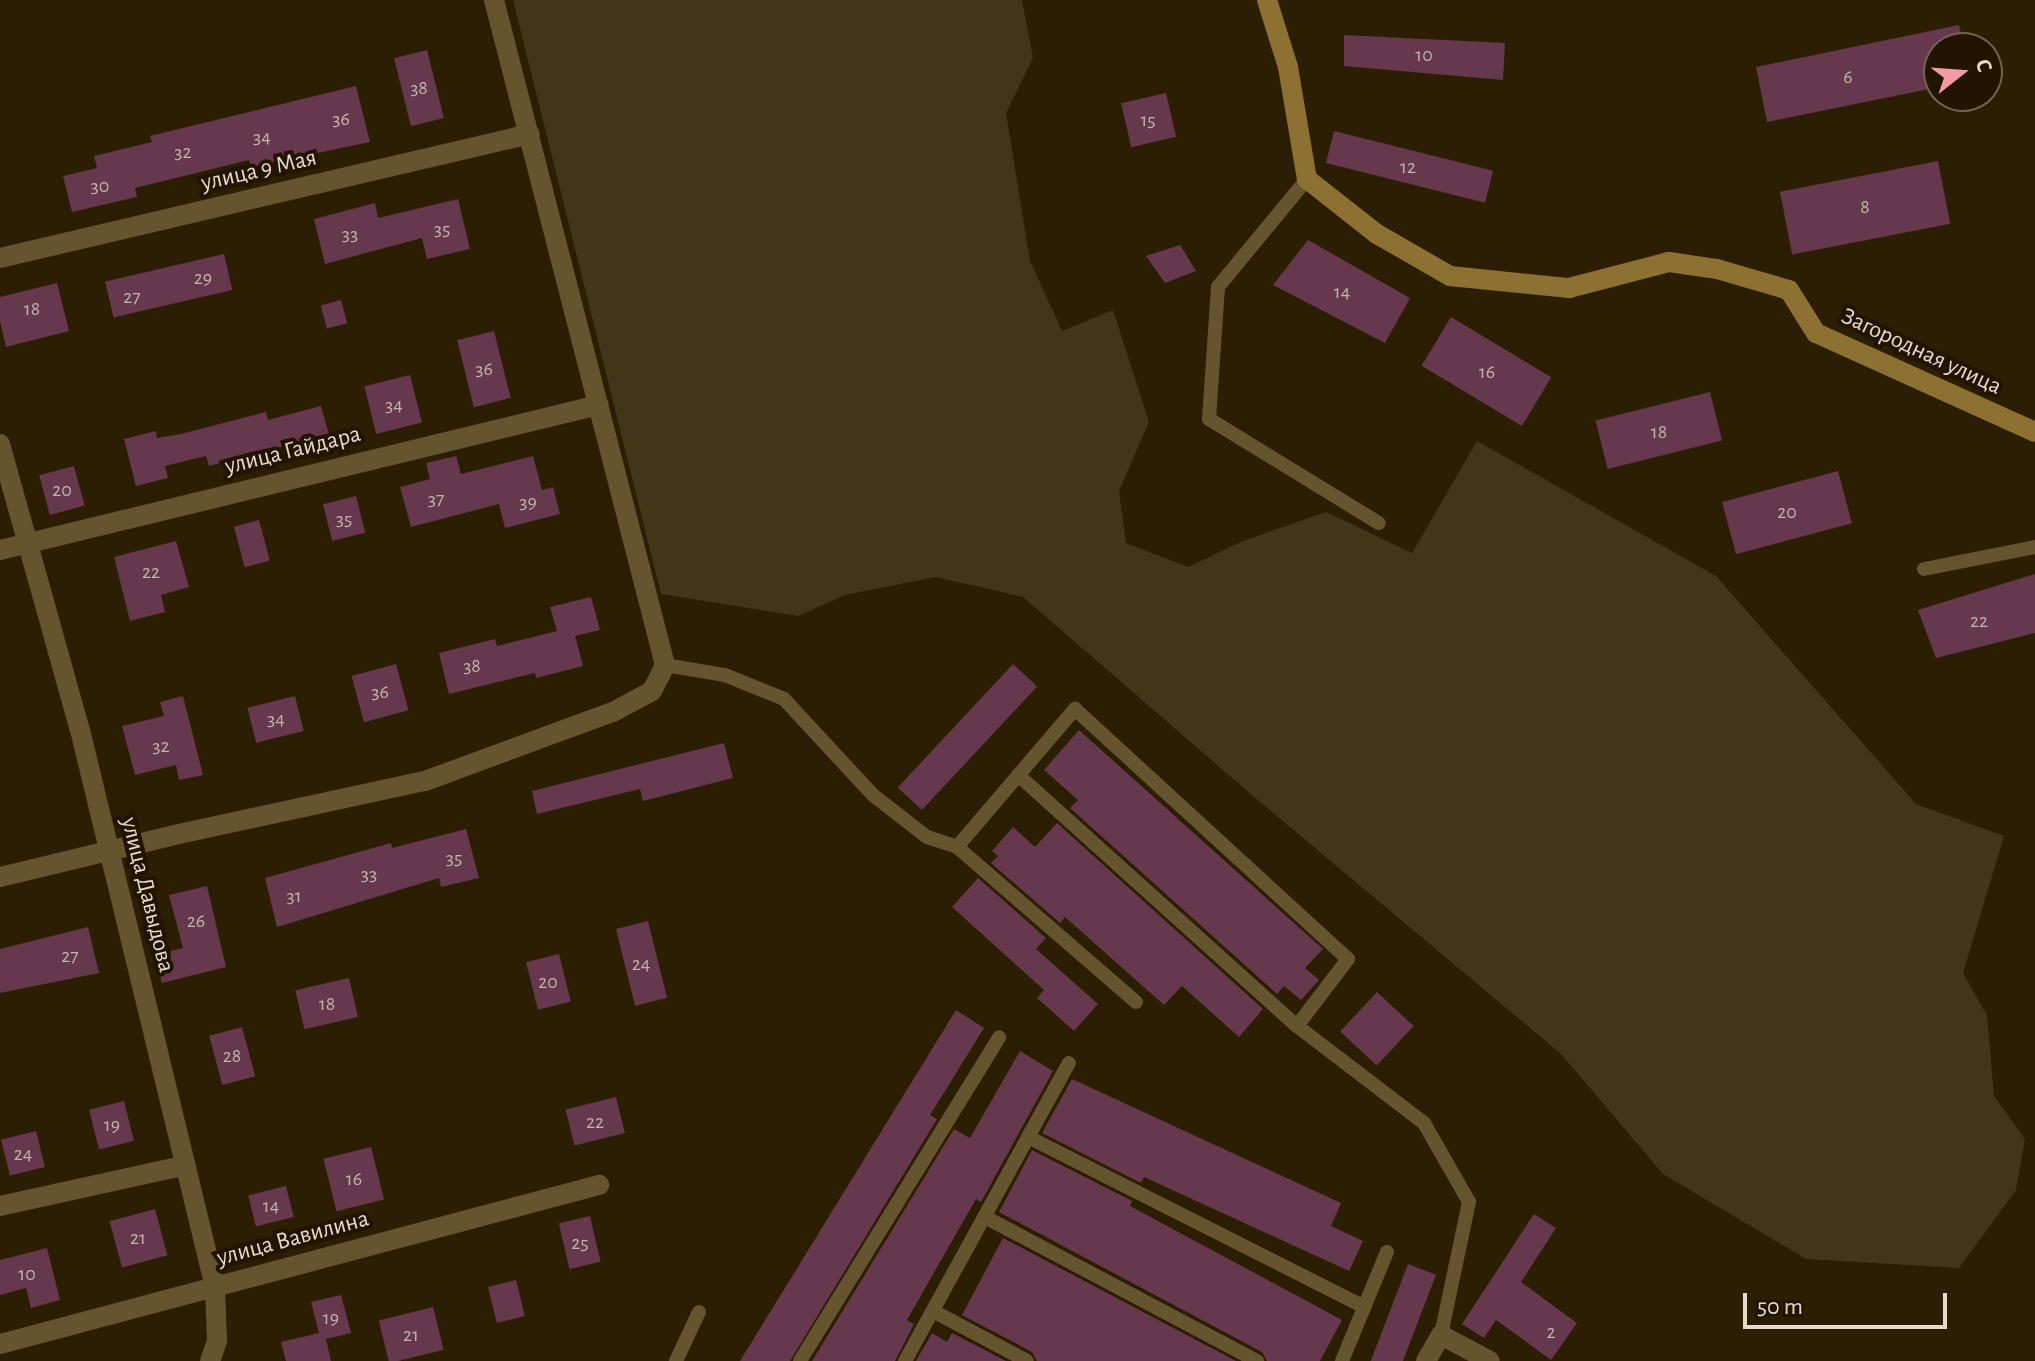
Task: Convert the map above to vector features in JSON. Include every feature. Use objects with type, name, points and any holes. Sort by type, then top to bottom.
[{"type":"street","points":[[0,877],[425,781],[613,712],[652,691],[665,665],[494,0]]},
{"type":"street","points":[[1267,0],[1288,67],[1307,179]]},
{"type":"street","name":"улица 9 Мая","points":[[0,258],[530,134]]},
{"type":"street","name":"Загородная улица","points":[[1307,179],[1377,234],[1450,276],[1569,288],[1669,262],[1717,269],[1789,290],[1816,333],[2035,432]]},
{"type":"street","name":"улица Гайдара","points":[[0,550],[599,405]]},
{"type":"street","name":"улица Давыдова","points":[[0,444],[109,850],[215,1287],[217,1341],[210,1361]]},
{"type":"street","points":[[0,1206],[186,1165]]},
{"type":"street","name":"улица Вавилина","points":[[0,1344],[599,1185]]},
{"type":"street","points":[[1426,1361],[1441,1335],[1490,1361]]},
{"type":"lane","points":[[1307,179],[1218,287],[1209,419],[1379,523]]},
{"type":"lane","points":[[1924,569],[2035,547]]},
{"type":"lane","points":[[665,665],[725,675],[784,699],[873,795],[927,837],[957,847],[1136,1002]]},
{"type":"lane","points":[[957,847],[1075,709],[1348,959],[1297,1026]]},
{"type":"lane","points":[[1018,775],[1297,1026],[1424,1123],[1469,1202],[1441,1335]]},
{"type":"lane","points":[[800,1361],[999,1037]]},
{"type":"lane","points":[[905,1361],[1069,1063]]},
{"type":"lane","points":[[1028,1137],[1364,1307]]},
{"type":"lane","points":[[985,1217],[1257,1361]]},
{"type":"lane","points":[[1342,1361],[1387,1252]]},
{"type":"lane","points":[[933,1311],[1027,1361]]},
{"type":"lane","points":[[676,1361],[699,1312]]},
{"type":"shaded area","points":[[513,0],[1022,0],[1033,58],[1006,113],[1030,261],[1062,331],[1113,310],[1149,422],[1119,491],[1126,543],[1188,567],[1243,541],[1326,512],[1412,553],[1477,441],[1716,576],[1916,804],[2004,836],[1963,973],[1987,1015],[1994,1096],[2025,1139],[2016,1190],[1959,1268],[1806,1259],[1663,1174],[1561,1054],[1253,796],[1023,597],[936,577],[845,595],[798,616],[661,594]]},
{"type":"building","points":[[1959,25],[1961,32],[1925,32]]},
{"type":"building","points":[[1923,32],[1923,90],[1767,122],[1756,67]]},
{"type":"building","points":[[1344,35],[1505,43],[1503,80],[1344,66]]},
{"type":"building","points":[[427,50],[444,118],[411,126],[394,58]]},
{"type":"building","points":[[356,86],[370,142],[251,167],[249,160],[135,188],[137,197],[72,212],[63,176],[97,168],[94,156],[152,142],[150,136]]},
{"type":"building","points":[[1166,93],[1176,137],[1131,147],[1121,103]]},
{"type":"building","points":[[1334,131],[1493,171],[1485,203],[1326,163]]},
{"type":"building","points":[[1938,161],[1950,224],[1792,255],[1780,192]]},
{"type":"building","points":[[458,199],[470,249],[427,259],[422,238],[325,264],[314,219],[375,203],[378,218]]},
{"type":"building","points":[[1308,240],[1410,298],[1385,343],[1273,285]]},
{"type":"building","points":[[1180,245],[1196,271],[1165,283],[1146,256]]},
{"type":"building","points":[[224,254],[232,290],[113,317],[105,281]]},
{"type":"building","points":[[57,283],[69,331],[6,347],[0,321],[0,297]]},
{"type":"building","points":[[341,300],[347,323],[327,329],[321,305]]},
{"type":"building","points":[[1451,317],[1551,377],[1522,426],[1422,366]]},
{"type":"building","points":[[494,331],[511,398],[474,407],[457,340]]},
{"type":"building","points":[[410,375],[422,423],[376,434],[364,386]]},
{"type":"building","points":[[1710,392],[1722,441],[1608,469],[1596,421]]},
{"type":"building","points":[[321,406],[331,442],[294,452],[292,444],[209,466],[206,456],[165,466],[168,478],[136,486],[124,439],[156,431],[157,438],[181,434],[266,412],[268,420]]},
{"type":"building","points":[[456,456],[461,474],[533,456],[542,490],[553,487],[560,514],[505,528],[499,504],[411,527],[400,487],[430,479],[426,463]]},
{"type":"building","points":[[74,466],[85,506],[50,515],[39,475]]},
{"type":"building","points":[[1838,471],[1852,523],[1736,554],[1722,502]]},
{"type":"building","points":[[356,496],[365,533],[332,541],[323,504]]},
{"type":"building","points":[[259,520],[270,561],[245,567],[234,527]]},
{"type":"building","points":[[176,541],[189,587],[161,595],[165,612],[130,621],[114,557]]},
{"type":"building","points":[[2035,574],[2035,633],[1936,658],[1918,610]]},
{"type":"building","points":[[591,597],[600,630],[575,636],[583,666],[536,678],[535,673],[449,694],[439,653],[495,639],[497,646],[557,631],[550,607]]},
{"type":"building","points":[[396,664],[408,710],[364,722],[352,676]]},
{"type":"building","points":[[1013,664],[1037,687],[922,810],[898,788]]},
{"type":"building","points":[[183,696],[203,775],[179,780],[176,765],[135,775],[122,726],[164,716],[160,702]]},
{"type":"building","points":[[295,696],[304,731],[256,743],[247,708]]},
{"type":"building","points":[[1079,730],[1323,949],[1305,968],[1319,980],[1301,1000],[1284,986],[1277,994],[1070,808],[1078,800],[1044,770]]},
{"type":"building","points":[[724,743],[733,778],[643,801],[640,789],[537,814],[532,791]]},
{"type":"building","points":[[1057,823],[1263,1009],[1239,1037],[1182,986],[1164,1005],[1065,917],[1060,923],[991,863],[998,856],[992,851],[1013,827],[1035,847]]},
{"type":"building","points":[[466,829],[479,878],[441,887],[439,878],[277,927],[265,878],[391,843],[392,848]]},
{"type":"building","points":[[978,878],[1046,938],[1036,949],[1098,1004],[1074,1031],[1037,998],[1044,990],[952,907]]},
{"type":"building","points":[[207,886],[226,967],[162,983],[154,955],[183,948],[169,895]]},
{"type":"building","points":[[648,921],[667,998],[635,1006],[616,929]]},
{"type":"building","points":[[88,927],[99,973],[0,993],[0,949]]},
{"type":"building","points":[[559,954],[571,1002],[538,1010],[526,962]]},
{"type":"building","points":[[349,978],[358,1017],[304,1029],[295,990]]},
{"type":"building","points":[[1377,992],[1414,1026],[1377,1066],[1340,1031]]},
{"type":"building","points":[[956,1010],[984,1028],[930,1115],[937,1119],[790,1361],[740,1361]]},
{"type":"building","points":[[242,1027],[255,1076],[222,1085],[209,1036]]},
{"type":"building","points":[[1020,1051],[1053,1071],[981,1202],[976,1199],[907,1320],[914,1324],[895,1361],[812,1361],[954,1129],[970,1138]]},
{"type":"building","points":[[1072,1079],[1341,1203],[1331,1226],[1363,1241],[1349,1271],[1144,1177],[1141,1183],[1042,1133]]},
{"type":"building","points":[[616,1097],[625,1133],[574,1145],[566,1110]]},
{"type":"building","points":[[124,1101],[134,1141],[99,1149],[89,1110]]},
{"type":"building","points":[[36,1131],[45,1167],[10,1176],[1,1140]]},
{"type":"building","points":[[371,1147],[384,1199],[337,1211],[323,1159]]},
{"type":"building","points":[[1032,1150],[1132,1201],[1130,1206],[1342,1320],[1320,1361],[1267,1361],[1262,1352],[999,1212]]},
{"type":"building","points":[[286,1186],[294,1217],[256,1226],[248,1195]]},
{"type":"building","points":[[155,1209],[167,1255],[122,1268],[110,1221]]},
{"type":"building","points":[[1534,1214],[1556,1228],[1521,1282],[1577,1323],[1551,1360],[1496,1320],[1484,1338],[1462,1324]]},
{"type":"building","points":[[590,1216],[601,1262],[569,1269],[559,1223]]},
{"type":"building","points":[[1003,1238],[1236,1361],[1037,1361],[1032,1352],[962,1315]]},
{"type":"building","points":[[47,1248],[60,1300],[31,1308],[26,1288],[0,1295],[0,1260]]},
{"type":"building","points":[[1408,1264],[1436,1275],[1403,1361],[1371,1361]]},
{"type":"building","points":[[516,1280],[525,1316],[497,1323],[488,1287]]},
{"type":"building","points":[[341,1295],[351,1333],[326,1339],[331,1361],[286,1361],[281,1342],[319,1333],[311,1302]]},
{"type":"building","points":[[433,1307],[444,1350],[389,1361],[379,1321]]},
{"type":"building","points":[[932,1333],[947,1342],[952,1333],[1006,1361],[916,1361]]}]
